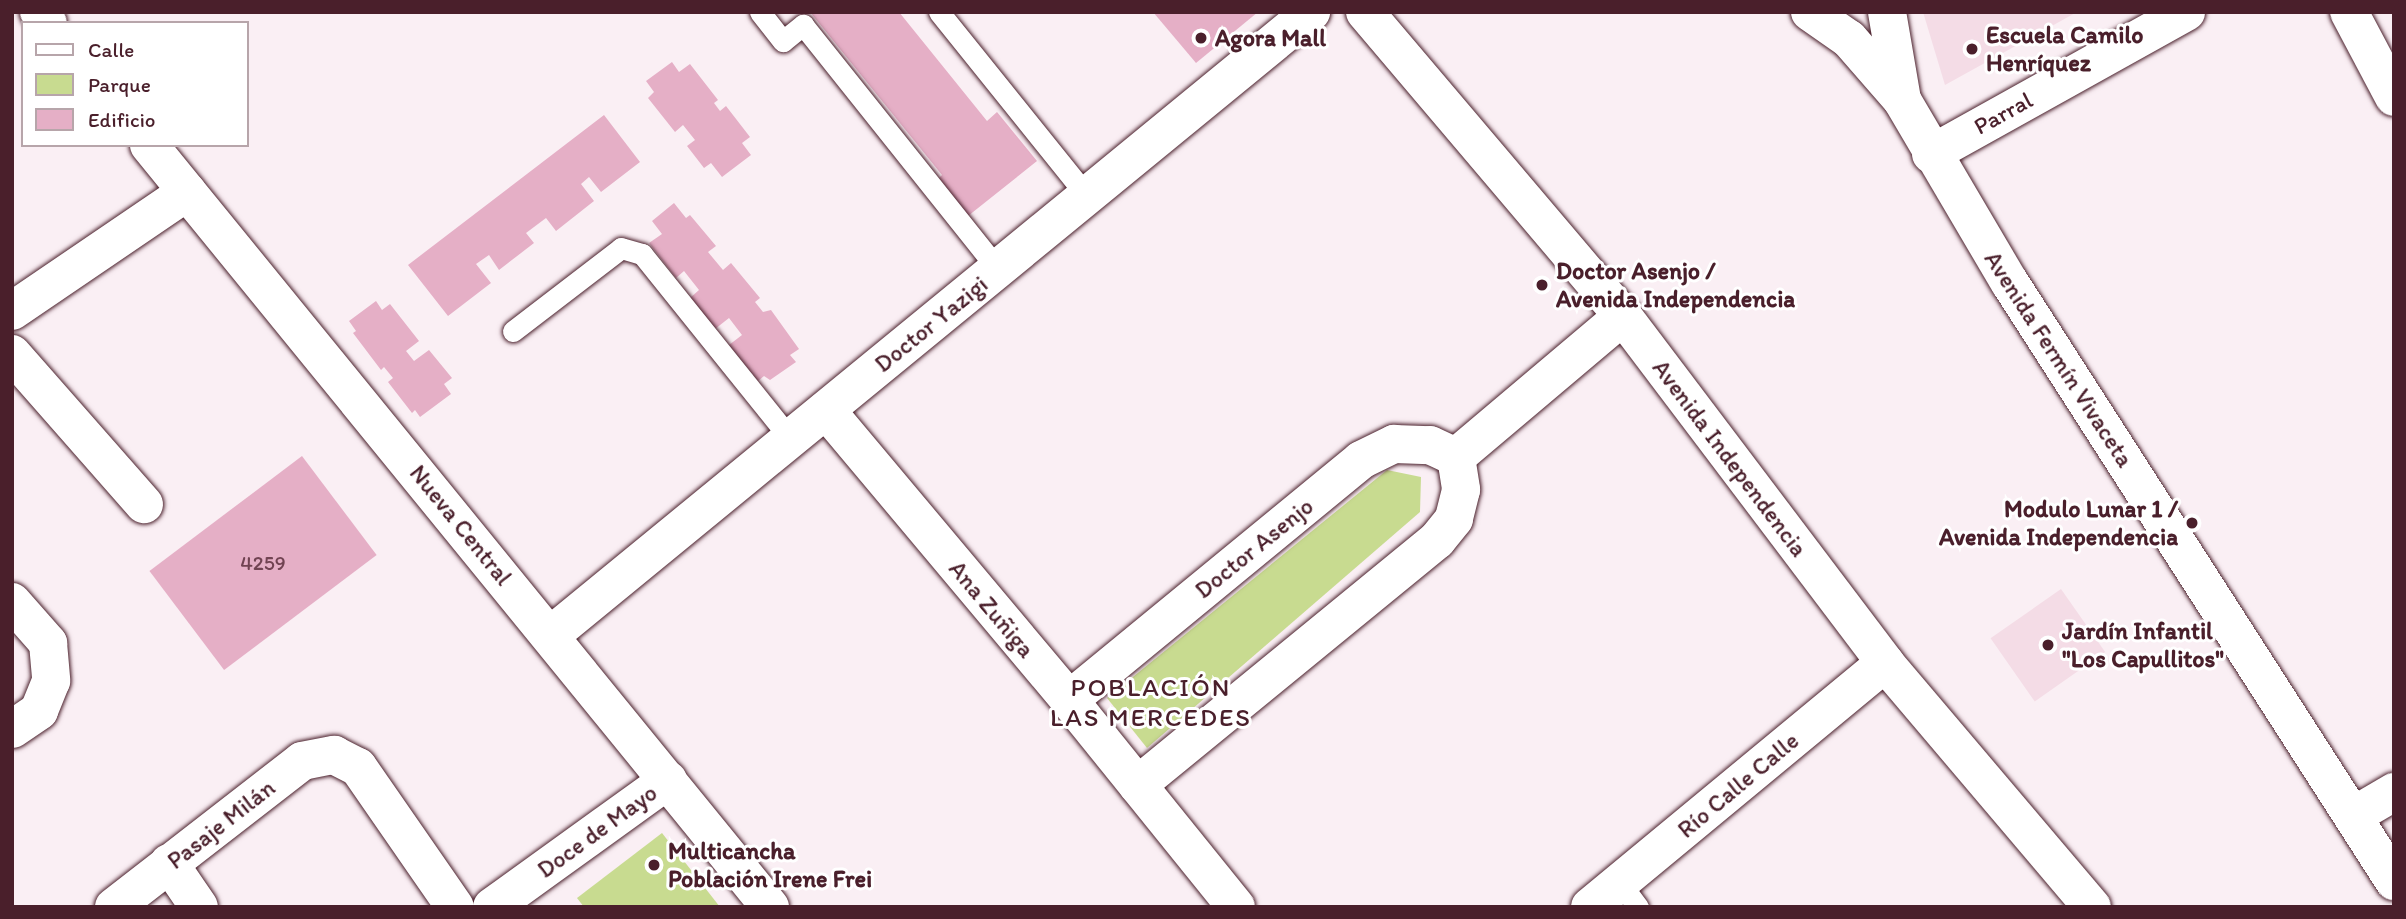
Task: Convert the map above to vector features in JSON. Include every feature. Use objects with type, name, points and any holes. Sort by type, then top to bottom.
[{"type":"street","name":"Doctor Yazigi","points":[[551,635],[1311,12]]},
{"type":"street","name":"Avenida Independencia","points":[[1365,12],[1623,316],[1885,663],[2092,907]]},
{"type":"street","points":[[1810,12],[1849,39],[1902,100],[1931,154]]},
{"type":"street","points":[[1887,12],[1902,100]]},
{"type":"street","name":"Parral","points":[[1931,154],[2186,12]]},
{"type":"street","points":[[2348,12],[2394,97]]},
{"type":"street","name":"Nueva Central","points":[[151,147],[770,907]]},
{"type":"street","name":"Avenida Fermín Vivaceta","points":[[1931,154],[2017,295],[2394,881]]},
{"type":"street","points":[[12,311],[187,192]]},
{"type":"street","points":[[1138,785],[1437,540],[1454,519],[1461,490],[1456,457],[1623,316]]},
{"type":"street","points":[[12,354],[144,504]]},
{"type":"street","name":"Ana Zuñiga","points":[[826,410],[1069,700],[1236,907]]},
{"type":"street","name":"Doctor Asenjo","points":[[1069,700],[1361,460],[1394,444],[1430,445],[1456,457]]},
{"type":"street","points":[[12,602],[48,643],[51,681],[39,711],[12,729]]},
{"type":"street","name":"Río Calle Calle","points":[[1590,907],[1629,895],[1885,663]]},
{"type":"street","name":"Pasaje Milán","points":[[114,907],[302,761],[334,755],[358,767],[455,907]]},
{"type":"street","name":"Doce de Mayo","points":[[492,907],[668,780]]},
{"type":"street","points":[[2353,816],[2394,792]]},
{"type":"street","points":[[169,863],[199,907]]},
{"type":"lane","points":[[760,12],[783,41],[803,25],[998,269]]},
{"type":"lane","points":[[940,12],[1087,196]]},
{"type":"lane","points":[[513,331],[621,248],[642,254],[791,439]]},
{"type":"shaded area","name":"Escuela Camilo Henríquez","points":[[1923,12],[2077,12],[1945,85]]},
{"type":"shaded area","name":"Jardín Infantil \"Los Capullitos\"","points":[[2061,589],[2105,652],[2035,701],[1991,638]]},
{"type":"green space","points":[[1387,470],[1421,477],[1420,512],[1147,748],[1107,698]]},
{"type":"green space","name":"Multicancha Población Irene Frei","points":[[662,833],[720,907],[584,907],[577,898]]},
{"type":"building","points":[[810,12],[899,12],[987,121],[997,112],[1037,161],[968,216],[939,178],[942,175]]},
{"type":"building","name":"Agora Mall","points":[[1153,12],[1258,12],[1196,63]]},
{"type":"building","points":[[672,62],[679,72],[690,64],[718,100],[714,103],[720,111],[726,106],[750,137],[742,143],[751,155],[722,177],[711,163],[704,168],[687,146],[695,140],[683,125],[675,132],[648,98],[654,92],[646,81]]},
{"type":"building","points":[[604,115],[640,162],[601,192],[589,177],[581,184],[594,201],[556,231],[546,218],[526,233],[534,243],[499,270],[489,255],[476,264],[491,283],[448,316],[408,265]]},
{"type":"building","points":[[674,203],[686,218],[690,215],[716,246],[708,252],[723,270],[731,263],[760,298],[755,302],[763,312],[771,310],[799,349],[790,355],[796,362],[770,380],[764,376],[758,381],[729,345],[742,335],[729,318],[715,329],[690,298],[699,290],[684,271],[676,278],[649,243],[662,234],[652,221]]},
{"type":"building","points":[[376,301],[382,310],[390,304],[419,341],[406,351],[414,361],[429,350],[452,378],[444,384],[451,394],[420,417],[415,410],[412,413],[388,382],[393,378],[384,367],[381,370],[353,333],[356,331],[349,321]]},
{"type":"building","points":[[302,456],[377,555],[224,670],[149,571]]},
{"type":"place","name":"Agora Mall","points":[[1201,38]]},
{"type":"place","name":"Escuela Camilo Henríquez","points":[[1972,49]]},
{"type":"place","name":"Doctor Asenjo / Avenida Independencia","points":[[1542,285]]},
{"type":"place","name":"Modulo Lunar 1 / Avenida Independencia","points":[[2192,523]]},
{"type":"place","name":"Jardín Infantil \"Los Capullitos\"","points":[[2048,645]]},
{"type":"place","name":"Multicancha Población Irene Frei","points":[[654,865]]},
{"type":"district","name":"POBLACIÓN LAS MERCEDES","points":[[1151,703]]}]
